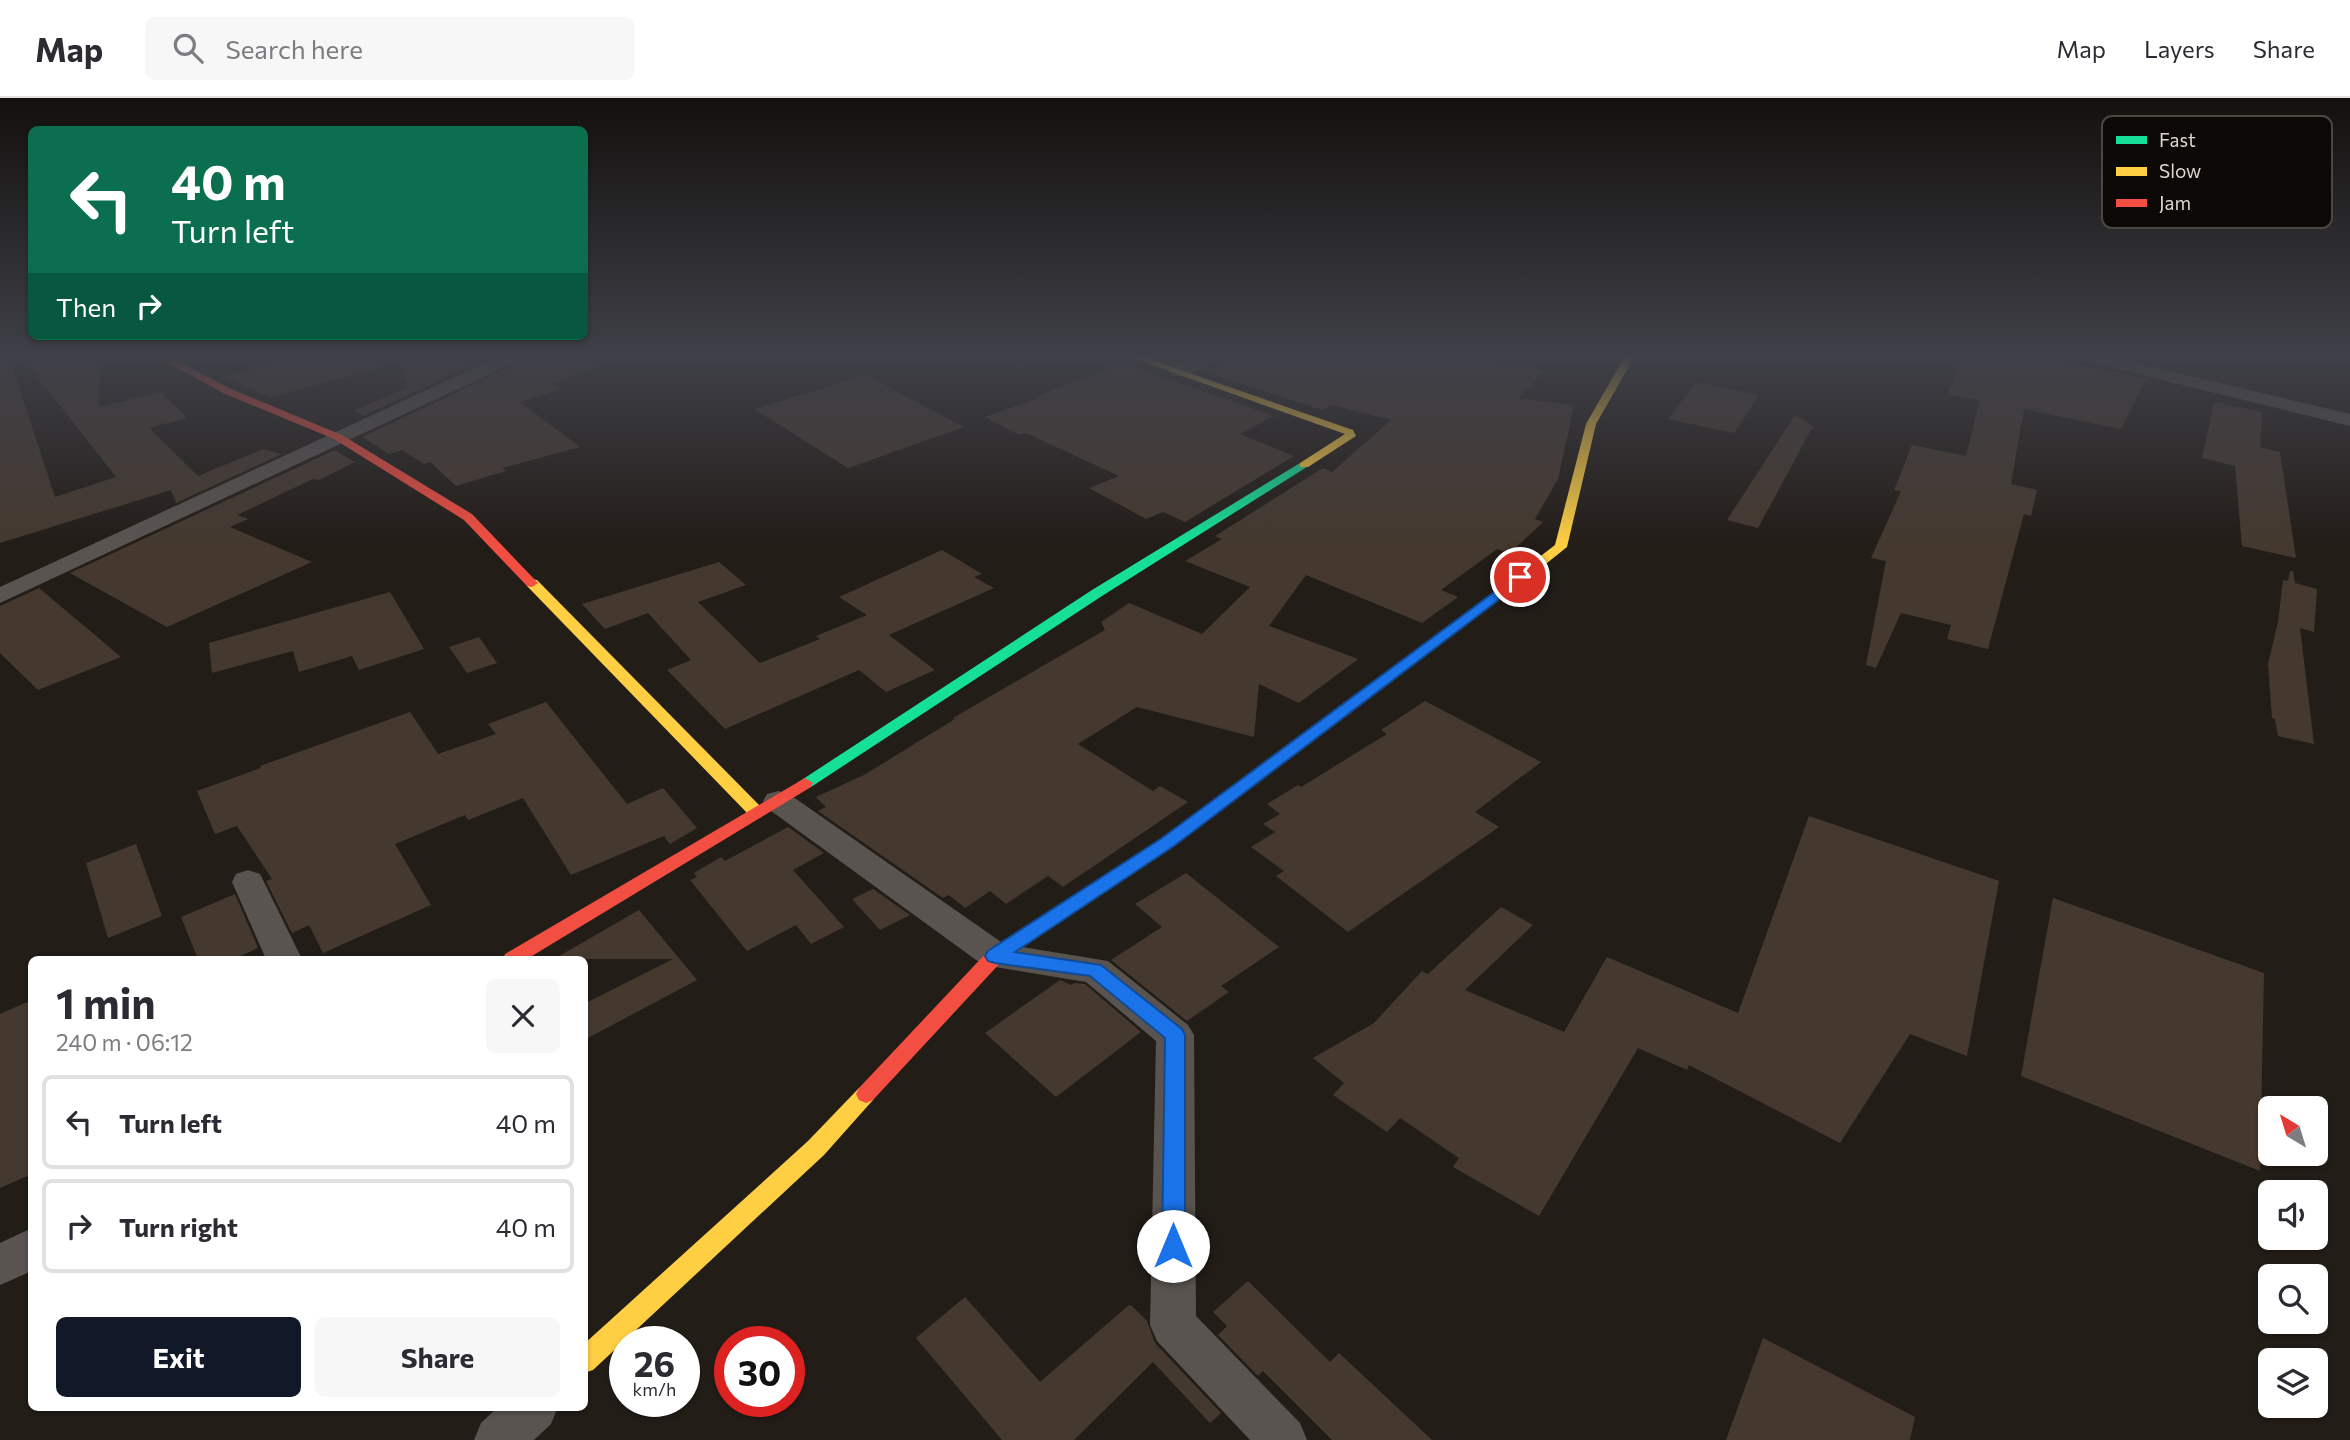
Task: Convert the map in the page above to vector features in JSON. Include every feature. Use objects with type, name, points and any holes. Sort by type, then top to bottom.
[{"type":"street","points":[[294,419],[338,437],[468,517],[767,806],[995,956],[1095,970],[1175,1035],[1173,1325],[1283,1440]]},
{"type":"street","points":[[0,596],[378,419]]},
{"type":"street","points":[[517,956],[767,806],[1097,593],[1351,436],[1349,432],[1311,419]]},
{"type":"street","points":[[588,1357],[816,1148],[995,956],[1168,842],[1561,547],[1575,483],[1594,419]]},
{"type":"street","points":[[248,882],[283,956]]},
{"type":"street","points":[[0,1265],[28,1250]]},
{"type":"street","points":[[498,1440],[530,1411]]},
{"type":"building","points":[[0,419],[29,419],[55,497],[116,477],[70,419],[185,419],[149,428],[198,476],[263,449],[282,454],[176,503],[171,490],[0,543]]},
{"type":"building","points":[[401,419],[542,419],[580,447],[502,468],[506,471],[456,486],[430,462],[424,464],[402,450],[389,454],[362,437]]},
{"type":"building","points":[[769,419],[948,419],[964,427],[848,468]]},
{"type":"building","points":[[988,419],[1269,419],[1240,434],[1294,456],[1185,522],[1163,512],[1146,519],[1089,488],[1119,476],[1026,433],[1020,435]]},
{"type":"building","points":[[1386,419],[1571,419],[1558,479],[1535,519],[1543,522],[1510,553],[1497,549],[1441,590],[1458,597],[1422,623],[1306,575],[1269,626],[1358,659],[1299,703],[1259,684],[1254,737],[1137,707],[1078,744],[1153,791],[1160,786],[1188,802],[1063,887],[1048,876],[1006,904],[990,891],[965,908],[949,895],[943,898],[818,811],[826,807],[816,797],[864,775],[955,719],[953,718],[1105,630],[1101,622],[1129,603],[1202,634],[1250,587],[1185,561],[1222,539],[1215,536],[1323,468],[1332,472],[1391,420]]},
{"type":"building","points":[[1668,419],[1743,419],[1734,433]]},
{"type":"building","points":[[1793,419],[1801,419],[1813,426],[1758,528],[1727,520]]},
{"type":"building","points":[[1975,419],[2022,419],[2011,484],[2037,490],[2031,516],[2024,514],[1988,649],[1947,639],[1951,625],[1901,613],[1876,668],[1866,665],[1886,561],[1871,558],[1901,491],[1894,490],[1912,445],[1966,456]]},
{"type":"building","points":[[2071,419],[2126,419],[2121,429]]},
{"type":"building","points":[[2210,419],[2262,419],[2260,447],[2280,452],[2296,558],[2242,546],[2235,466],[2202,458]]},
{"type":"building","points":[[335,450],[355,462],[237,515],[248,519],[230,527],[312,562],[167,627],[70,573]]},
{"type":"building","points":[[942,550],[982,574],[974,577],[994,588],[889,635],[935,670],[886,692],[859,670],[725,729],[667,670],[691,660],[648,613],[605,629],[582,604],[719,562],[746,585],[698,602],[760,663],[820,639],[816,636],[867,615],[839,597]]},
{"type":"building","points":[[2290,571],[2293,571],[2295,583],[2317,589],[2314,632],[2300,628],[2314,744],[2278,736],[2275,719],[2272,718],[2268,664],[2278,622],[2283,580],[2288,581]]},
{"type":"building","points":[[39,588],[121,657],[38,690],[0,653],[0,606]]},
{"type":"building","points":[[390,592],[424,649],[359,670],[352,656],[299,672],[293,651],[212,673],[209,643]]},
{"type":"building","points":[[479,637],[497,663],[467,673],[449,647]]},
{"type":"building","points":[[1425,701],[1541,762],[1475,812],[1499,827],[1348,932],[1276,876],[1284,871],[1251,847],[1275,832],[1263,824],[1280,814],[1267,804],[1298,785],[1301,787],[1387,734],[1381,730]]},
{"type":"building","points":[[546,702],[627,804],[663,788],[697,828],[670,844],[664,836],[571,875],[523,798],[468,820],[465,815],[395,844],[431,905],[323,953],[309,925],[292,933],[266,881],[272,879],[237,826],[215,834],[197,791],[410,712],[438,754],[496,734],[488,724]]},
{"type":"building","points":[[1809,816],[1999,881],[1967,1056],[1910,1034],[1840,1143],[1689,1065],[1687,1070],[1638,1048],[1539,1216],[1453,1167],[1459,1158],[1400,1118],[1387,1132],[1333,1095],[1344,1083],[1313,1058],[1374,1023],[1422,971],[1428,974],[1501,907],[1533,925],[1465,990],[1564,1032],[1607,957],[1738,1013]]},
{"type":"building","points":[[788,827],[824,853],[793,870],[844,927],[811,944],[796,925],[747,951],[690,880],[697,877],[694,873],[721,857],[725,861]]},
{"type":"building","points":[[136,844],[162,916],[108,938],[86,863]]},
{"type":"building","points":[[1186,873],[1279,947],[1221,986],[1229,992],[1187,1021],[1111,960],[1162,927],[1135,904]]},
{"type":"building","points":[[873,889],[910,915],[880,930],[852,899]]},
{"type":"building","points":[[235,894],[258,948],[241,956],[197,956],[181,917]]},
{"type":"building","points":[[2053,898],[2264,973],[2262,1096],[2258,1096],[2260,1171],[2021,1076]]},
{"type":"building","points":[[639,910],[697,980],[588,1038],[588,1002],[673,959],[588,959],[588,956],[559,956]]},
{"type":"building","points":[[1060,980],[1071,985],[1085,984],[1141,1032],[1056,1097],[985,1033]]},
{"type":"building","points":[[28,1002],[28,1176],[0,1188],[0,1014]]},
{"type":"building","points":[[1248,1281],[1330,1362],[1339,1353],[1432,1440],[1332,1440],[1263,1371],[1258,1376],[1218,1335],[1227,1326],[1213,1312]]},
{"type":"building","points":[[965,1297],[1040,1382],[1129,1305],[1132,1306],[1147,1321],[1155,1343],[1221,1413],[1210,1423],[1153,1362],[1074,1440],[1002,1440],[916,1338]]},
{"type":"building","points":[[1763,1338],[1915,1417],[1910,1440],[1726,1440]]},
{"type":"traffic: fast","points":[[805,783],[1097,593],[1304,465]]},
{"type":"traffic: fast","points":[[1116,876],[1168,842],[1533,568]]},
{"type":"traffic: slow","points":[[1304,465],[1351,436],[1349,432],[1311,419]]},
{"type":"traffic: slow","points":[[1533,568],[1561,547],[1594,419]]},
{"type":"traffic: slow","points":[[532,583],[756,812]]},
{"type":"traffic: slow","points":[[588,1357],[816,1148],[866,1094]]},
{"type":"traffic: jam","points":[[294,419],[338,437],[468,517],[532,583]]},
{"type":"traffic: jam","points":[[517,956],[805,783]]},
{"type":"traffic: jam","points":[[866,1094],[995,956],[1116,876]]},
{"type":"route","points":[[1173,1246],[1175,1035],[1095,970],[995,956],[1168,842],[1520,577]]}]
